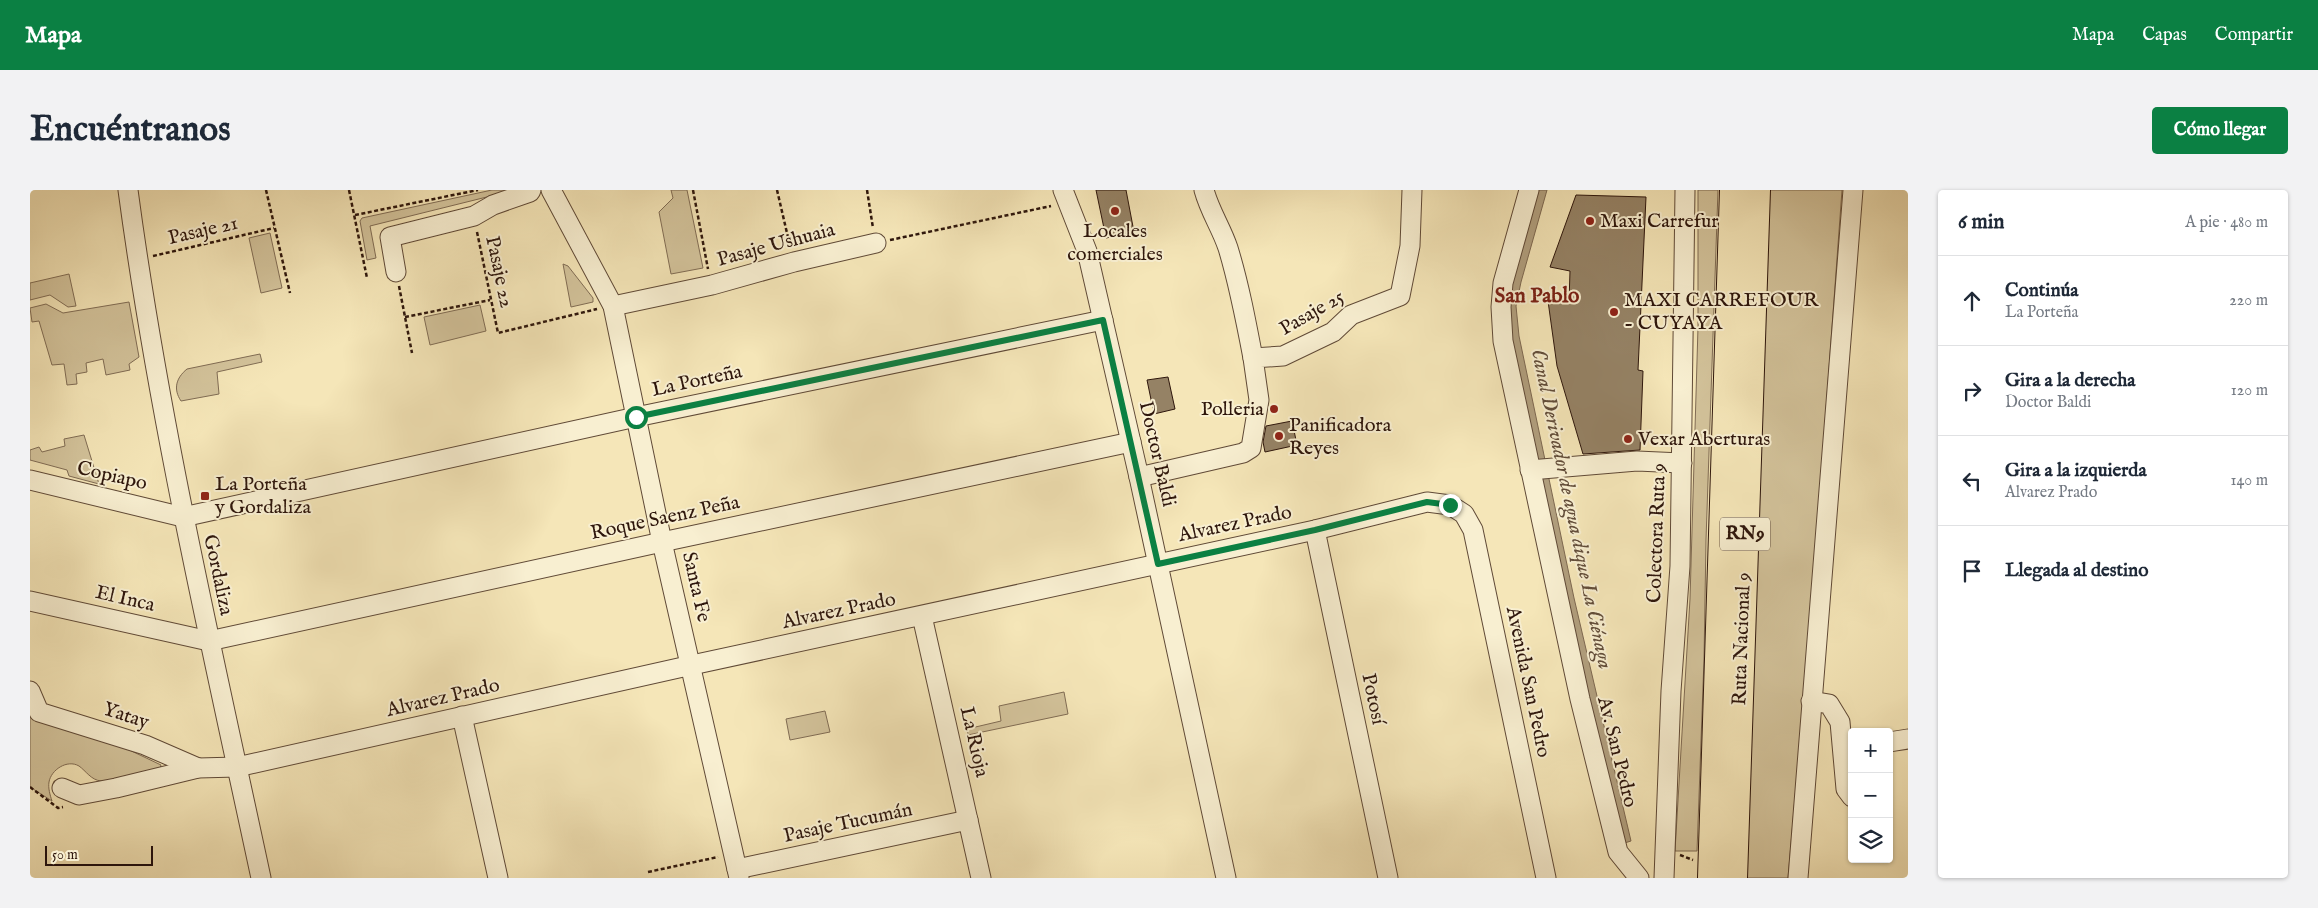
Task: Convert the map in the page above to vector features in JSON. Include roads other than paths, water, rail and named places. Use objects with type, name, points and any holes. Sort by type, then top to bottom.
[{"type":"highway","name":"Ruta Nacional 9","points":[[1712,878],[1734,190]]},
{"type":"highway","name":"Ruta Nacional 9","points":[[1733,878],[1756,190]]},
{"type":"street","name":"Gordaliza","points":[[128,190],[137,259],[183,517],[261,878]]},
{"type":"street","points":[[396,272],[390,237],[474,216],[493,205],[531,190]]},
{"type":"street","name":"Santa Fe","points":[[551,190],[613,306],[662,542],[692,665],[737,867]]},
{"type":"street","points":[[1139,477],[1243,453],[1251,448],[1259,400],[1253,358],[1242,299],[1227,247],[1221,229],[1210,210],[1204,190]]},
{"type":"street","name":"Pasaje 25","points":[[1253,358],[1283,356],[1333,332],[1351,315],[1400,296],[1410,246],[1412,190]]},
{"type":"street","name":"Av. San Pedro","points":[[1529,190],[1504,283],[1501,307],[1503,341],[1580,699],[1618,852],[1639,878]]},
{"type":"street","name":"Colectora Ruta 9","points":[[1664,878],[1671,700],[1680,566],[1685,190]]},
{"type":"street","points":[[1798,878],[1853,190]]},
{"type":"street","name":"Doctor Baldi","points":[[1065,196],[1087,251],[1139,477],[1226,878]]},
{"type":"street","name":"Pasaje Ushuaia","points":[[613,306],[712,285],[794,262],[876,243]]},
{"type":"street","name":"La Porteña","points":[[183,517],[636,417],[1103,320]]},
{"type":"street","name":"Roque Saenz Peña","points":[[209,641],[1131,442]]},
{"type":"street","points":[[1531,470],[1638,461],[1682,463]]},
{"type":"street","name":"Copiapo","points":[[30,480],[183,517]]},
{"type":"street","name":"Alvarez Prado","points":[[198,768],[238,767],[692,665],[1315,530],[1427,502],[1450,505]]},
{"type":"street","name":"Avenida San Pedro","points":[[1450,505],[1464,514],[1473,530],[1546,878]]},
{"type":"street","name":"Potosí","points":[[1315,530],[1388,878]]},
{"type":"street","name":"El Inca","points":[[30,601],[209,641]]},
{"type":"street","name":"La Rioja","points":[[922,616],[981,878]]},
{"type":"street","name":"Yatay","points":[[30,691],[39,712],[145,745],[198,768]]},
{"type":"street","points":[[1812,701],[1828,704],[1840,722],[1846,789],[1848,792]]},
{"type":"street","points":[[462,716],[498,878]]},
{"type":"street","points":[[1893,742],[1908,740]]},
{"type":"street","points":[[62,788],[79,795],[198,768]]},
{"type":"street","name":"Pasaje Tucumán","points":[[737,867],[968,820]]},
{"type":"place","name":"Locales comerciales","points":[[1115,211]]},
{"type":"place","name":"Maxi Carrefur","points":[[1590,221]]},
{"type":"place","name":"MAXI CARREFOUR - CUYAYA","points":[[1614,312]]},
{"type":"place","name":"Polleria","points":[[1274,409]]},
{"type":"place","name":"Panificadora Reyes","points":[[1279,436]]},
{"type":"place","name":"Vexar Aberturas","points":[[1628,439]]},
{"type":"place","name":"La Porteña y Gordaliza","points":[[205,496]]},
{"type":"district","name":"San Pablo","points":[[1537,296]]},
{"type":"water label","name":"Canal Derivador de agua dique La Ciénaga","points":[[1571,509]]}]
